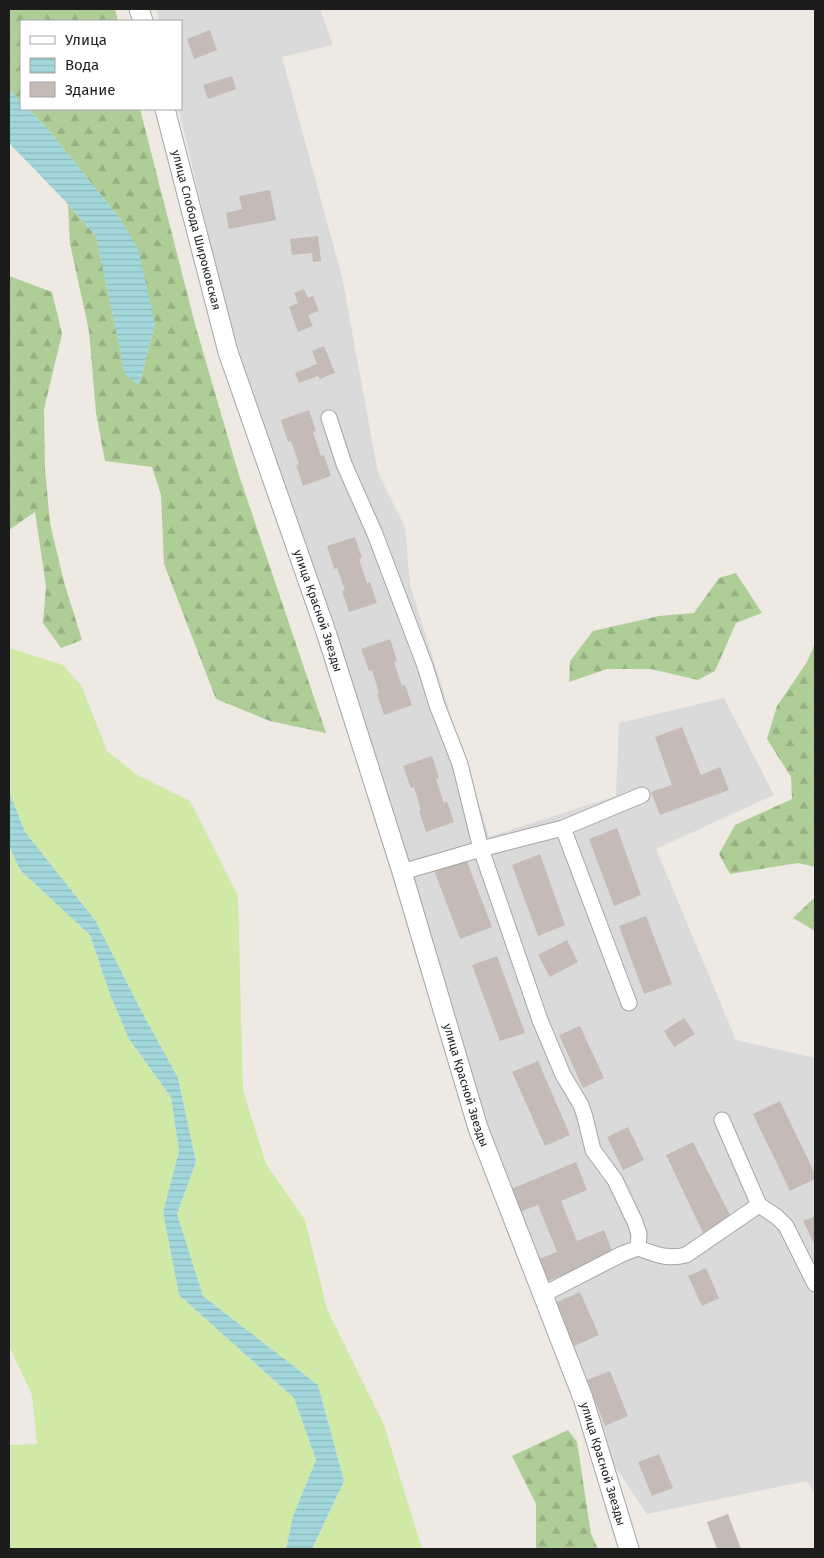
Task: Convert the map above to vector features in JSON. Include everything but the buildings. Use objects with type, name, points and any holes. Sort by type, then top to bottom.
[{"type":"street","name":"улица Слобода Широковская","points":[[165,110],[228,352]]},
{"type":"street","name":"улица Красной Звезды","points":[[228,352],[327,635],[402,872],[478,1128],[583,1398],[629,1549]]},
{"type":"street","points":[[329,418],[344,464],[376,534],[460,764],[481,849],[540,1020],[563,1075],[581,1105],[593,1150],[615,1180],[635,1222],[639,1234],[638,1248]]},
{"type":"street","points":[[402,872],[564,828],[642,795]]},
{"type":"street","points":[[564,828],[629,1003]]},
{"type":"street","points":[[722,1120],[760,1205],[786,1226],[815,1284]]},
{"type":"street","points":[[544,1294],[622,1254],[638,1248],[659,1256],[675,1258],[686,1255],[760,1205]]},
{"type":"shaded area","points":[[156,9],[320,9],[333,45],[282,57],[342,277],[378,473],[405,527],[410,585],[489,837],[616,796],[619,723],[724,698],[774,795],[656,849],[736,1040],[815,1058],[815,1493],[807,1481],[647,1514],[610,1459],[482,1138],[295,517],[226,313],[179,110],[182,110],[182,20],[159,20]]},
{"type":"green space","points":[[9,9],[115,9],[118,20],[20,20],[20,101],[9,89]]},
{"type":"green space","points":[[29,110],[140,110],[195,324],[238,472],[326,733],[270,721],[216,699],[164,564],[161,495],[152,467],[105,461],[96,413],[89,331],[70,244],[68,204],[96,236],[125,373],[139,385],[155,323],[121,220],[47,128]]},
{"type":"green space","points":[[9,276],[52,292],[62,334],[44,409],[45,469],[50,523],[64,582],[82,640],[61,648],[43,623],[46,586],[35,512],[9,530]]},
{"type":"green space","points":[[736,573],[762,613],[736,623],[715,671],[698,680],[651,669],[607,669],[569,682],[570,661],[593,631],[659,616],[694,613],[719,578]]},
{"type":"green space","points":[[815,643],[815,867],[798,863],[730,874],[719,854],[735,825],[792,799],[791,777],[767,739],[777,706],[807,662]]},
{"type":"green space","points":[[9,648],[63,665],[81,685],[107,751],[137,775],[190,801],[238,896],[243,1090],[266,1164],[305,1220],[327,1309],[384,1425],[422,1549],[312,1549],[344,1481],[318,1385],[203,1296],[177,1214],[196,1162],[178,1078],[95,920],[25,832],[9,792]]},
{"type":"green space","points":[[9,846],[20,870],[90,935],[111,997],[129,1039],[171,1097],[179,1151],[163,1212],[179,1295],[294,1398],[316,1460],[293,1516],[286,1549],[9,1549],[9,1445],[37,1444],[32,1395],[9,1346]]},
{"type":"green space","points":[[815,897],[815,931],[793,918]]},
{"type":"green space","points":[[568,1430],[577,1442],[591,1534],[598,1549],[536,1549],[536,1504],[512,1456]]},
{"type":"water","points":[[9,89],[20,101],[20,110],[29,110],[47,128],[121,220],[138,249],[155,323],[139,385],[125,374],[96,236],[9,143]]},
{"type":"water","points":[[9,792],[25,832],[95,920],[178,1078],[196,1162],[177,1214],[203,1296],[318,1385],[344,1481],[312,1549],[286,1549],[293,1516],[316,1460],[294,1398],[179,1295],[163,1212],[179,1151],[171,1097],[129,1039],[111,997],[90,935],[20,870],[9,846]]}]
